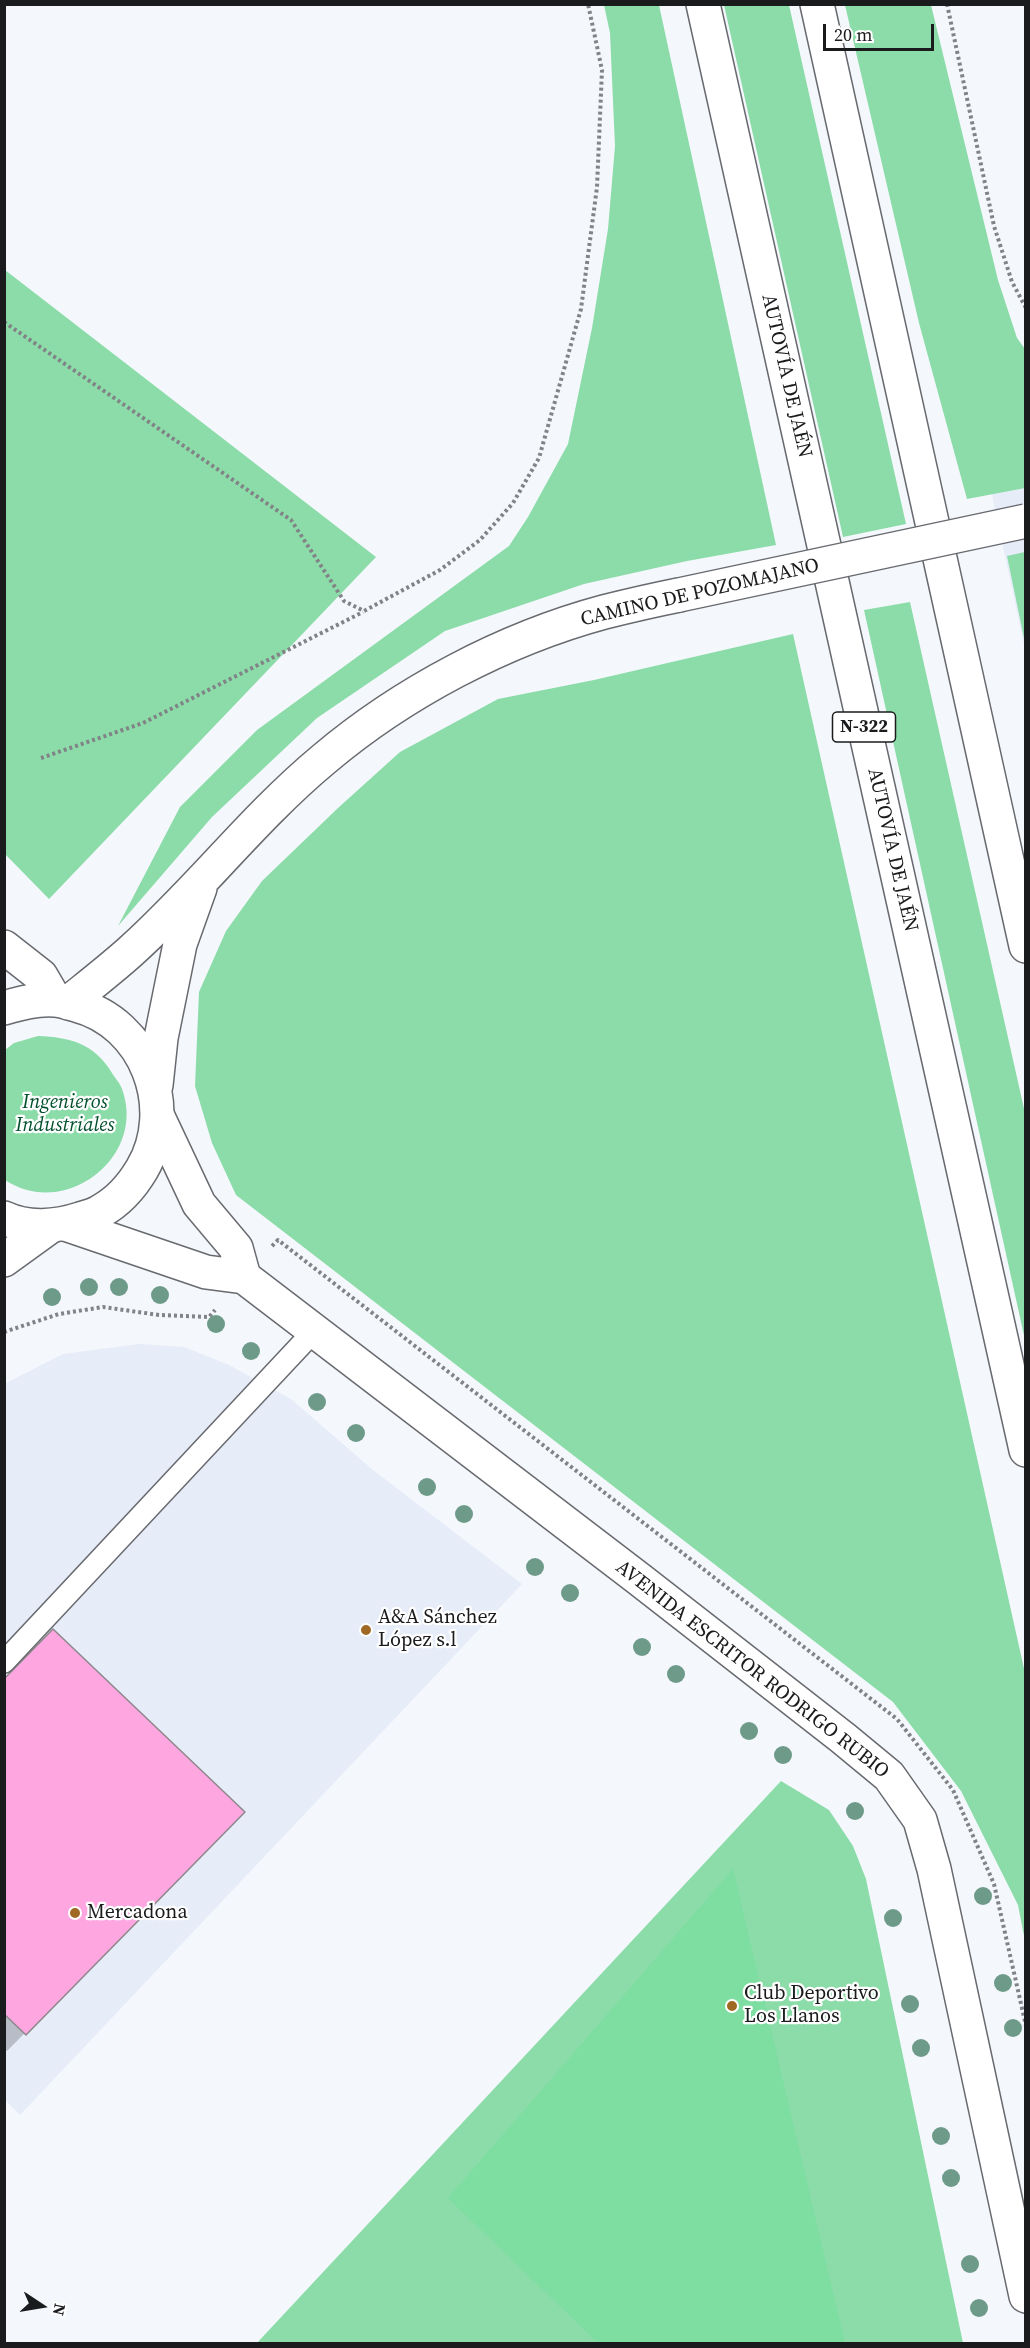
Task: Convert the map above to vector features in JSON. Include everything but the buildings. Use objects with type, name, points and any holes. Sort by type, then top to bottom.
[{"type":"main road","name":"AUTOVÍA DE JAÉN","points":[[703,4],[1026,1450]]},
{"type":"main road","points":[[817,4],[1026,946]]},
{"type":"main road","name":"CAMINO DE POZOMAJANO","points":[[62,1002],[132,950],[259,817],[324,758],[387,710],[460,669],[529,638],[602,613],[1026,521]]},
{"type":"main road","name":"CAMINO DE POZOMAJANO","points":[[58,1225],[101,1211],[131,1187],[150,1155],[157,1104],[161,1038],[180,944],[204,877]]},
{"type":"main road","points":[[4,947],[41,976],[62,1002]]},
{"type":"main road","points":[[4,1008],[25,1001],[62,1002],[90,1009],[121,1028],[143,1057],[157,1104],[199,1204],[236,1248],[244,1277]]},
{"type":"main road","points":[[4,1218],[13,1222],[58,1225]]},
{"type":"main road","points":[[4,1260],[58,1225]]},
{"type":"main road","name":"AVENIDA ESCRITOR RODRIGO RUBIO","points":[[58,1225],[188,1264],[206,1272],[244,1277],[843,1738],[889,1776],[920,1820],[934,1869],[1026,2296]]},
{"type":"lane","points":[[4,1662],[315,1330]]},
{"type":"path","points":[[41,758],[142,723],[440,570],[480,540],[513,503],[539,458],[581,309],[597,187],[602,70],[588,4]]},
{"type":"path","points":[[947,4],[994,226],[1012,282],[1026,308]]},
{"type":"path","points":[[4,322],[291,519],[344,601],[364,611]]},
{"type":"shaded area","points":[[1025,434],[1025,649],[984,458]]},
{"type":"shaded area","points":[[139,1344],[184,1347],[229,1365],[291,1399],[373,1470],[522,1584],[20,2115],[4,2099],[4,1384],[63,1354]]},
{"type":"green space","points":[[604,5],[659,5],[776,545],[687,561],[584,584],[445,631],[317,718],[212,817],[118,926],[180,807],[257,730],[509,546],[528,517],[568,444],[592,328],[608,229],[615,146],[610,33]]},
{"type":"green space","points":[[724,5],[789,5],[906,524],[843,537]]},
{"type":"green space","points":[[845,5],[931,5],[998,280],[1017,338],[1025,349],[1025,488],[967,499],[919,323]]},
{"type":"green space","points":[[5,270],[376,557],[49,899],[5,854]]},
{"type":"green space","points":[[1026,552],[1025,643],[1007,556]]},
{"type":"green space","points":[[910,602],[1025,1113],[1025,1340],[864,610]]},
{"type":"green space","points":[[793,634],[1025,1673],[1025,1941],[1018,1905],[961,1791],[893,1702],[236,1195],[212,1143],[195,1086],[199,992],[226,931],[262,881],[400,752],[498,699],[594,680]]},
{"type":"green space","name":"Ingenieros Industriales","points":[[38,1036],[71,1040],[98,1055],[121,1087],[127,1114],[123,1138],[112,1158],[95,1175],[75,1187],[52,1192],[28,1190],[5,1180],[5,1050],[14,1043]]},
{"type":"green space","name":"Club Deportivo Los Llanos","points":[[781,1781],[829,1810],[853,1846],[866,1879],[963,2343],[256,2344]]},
{"type":"green space","points":[[733,1869],[845,2343],[598,2343],[448,2198]]},
{"type":"place","name":"A&A Sánchez López s.l","points":[[366,1630]]},
{"type":"place","name":"Mercadona","points":[[75,1913]]},
{"type":"place","name":"Club Deportivo Los Llanos","points":[[732,2006]]}]
